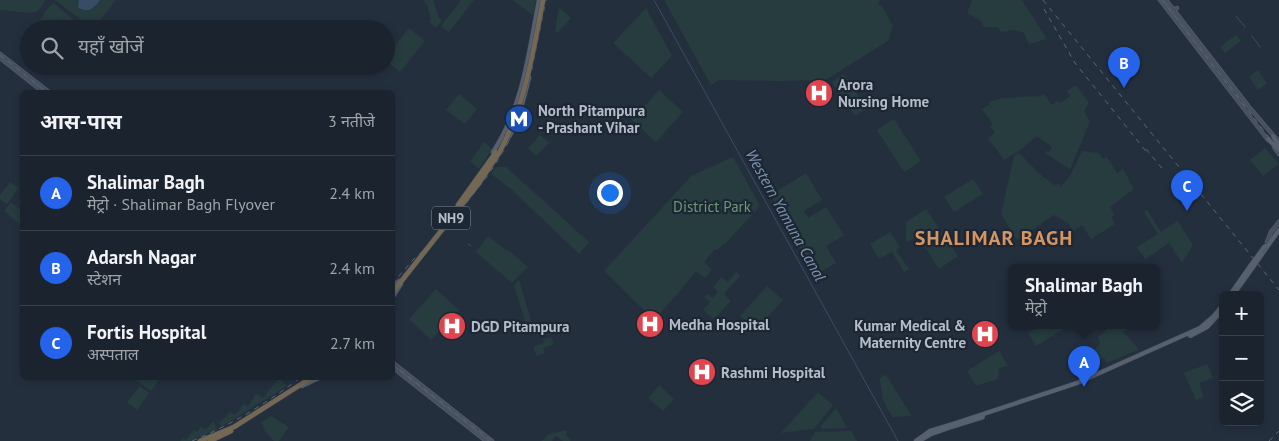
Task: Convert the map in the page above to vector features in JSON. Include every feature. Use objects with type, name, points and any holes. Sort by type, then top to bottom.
[{"type":"highway","name":"NH9","points":[[395,287],[477,183],[506,139],[522,100],[532,60],[542,0]]},
{"type":"highway","points":[[210,441],[235,429],[307,380]]},
{"type":"highway","points":[[200,441],[234,426],[312,380]]},
{"type":"main road","points":[[477,183],[500,142],[513,112],[523,80],[536,16],[542,0]]},
{"type":"main road","points":[[477,183],[499,155],[511,135],[519,115],[542,17],[542,0]]},
{"type":"main road","points":[[1160,0],[1279,152]]},
{"type":"main road","points":[[1166,0],[1186,23],[1279,144]]},
{"type":"main road","points":[[1170,12],[1175,9]]},
{"type":"main road","points":[[1181,14],[1186,23]]},
{"type":"main road","points":[[536,16],[542,17]]},
{"type":"main road","points":[[0,54],[20,69]]},
{"type":"main road","points":[[0,58],[20,74]]},
{"type":"main road","points":[[22,75],[40,90]]},
{"type":"main road","points":[[28,75],[47,90]]},
{"type":"main road","points":[[523,80],[528,81]]},
{"type":"main road","points":[[513,112],[519,115]]},
{"type":"main road","points":[[1267,245],[1271,232],[1279,222]]},
{"type":"main road","points":[[1234,291],[1276,235],[1279,228]]},
{"type":"main road","points":[[395,294],[399,289],[400,281]]},
{"type":"main road","points":[[950,426],[1077,383],[1200,328],[1219,310]]},
{"type":"main road","points":[[918,441],[930,431],[1045,397],[1087,380],[1201,331],[1219,315]]},
{"type":"main road","points":[[395,364],[492,441]]},
{"type":"main road","points":[[395,370],[486,441]]},
{"type":"green space","points":[[0,0],[46,0],[38,11],[28,13],[0,10]]},
{"type":"green space","points":[[55,0],[116,0],[100,20],[81,20]]},
{"type":"green space","points":[[423,0],[433,0],[439,18],[442,20],[436,28],[429,22],[431,18],[428,7]]},
{"type":"green space","points":[[461,0],[474,0],[449,32],[441,26]]},
{"type":"green space","points":[[513,0],[536,0],[533,15],[532,15]]},
{"type":"green space","points":[[664,0],[880,0],[878,4],[882,6],[893,26],[888,41],[819,84],[816,80],[719,80],[711,85]]},
{"type":"green space","points":[[972,0],[1022,0],[1047,39],[1029,44],[1024,33],[1015,30],[1001,32],[997,27],[984,27],[980,20],[967,13]]},
{"type":"green space","points":[[53,3],[74,20],[41,20],[44,13]]},
{"type":"green space","points":[[559,7],[571,18],[557,33],[555,32]]},
{"type":"green space","points":[[646,8],[672,56],[651,78],[613,43]]},
{"type":"green space","points":[[409,28],[425,41],[400,72],[395,68],[395,46]]},
{"type":"green space","points":[[1236,35],[1241,41],[1225,53],[1220,47]]},
{"type":"green space","points":[[1258,70],[1267,83],[1258,90],[1249,77]]},
{"type":"green space","points":[[844,74],[867,108],[855,116],[832,82]]},
{"type":"green space","points":[[1076,85],[1089,103],[1084,111],[1090,122],[1070,169],[1046,154],[1045,152],[1050,152],[1052,147],[1037,136],[1019,151],[1004,160],[988,138],[995,133],[990,126],[993,124],[982,109],[990,104],[988,102],[1003,98],[1040,96],[1044,94],[1052,105],[1058,101],[1060,103],[1070,96],[1067,91]]},
{"type":"green space","points":[[659,90],[683,112],[656,142],[632,120]]},
{"type":"green space","points":[[459,94],[477,109],[465,124],[446,110]]},
{"type":"green space","points":[[894,119],[921,161],[904,172],[877,130]]},
{"type":"green space","points":[[540,135],[549,143],[536,156],[528,148]]},
{"type":"green space","points":[[484,142],[492,149],[479,169],[470,161]]},
{"type":"green space","points":[[1265,148],[1279,164],[1263,176],[1250,160]]},
{"type":"green space","points":[[1082,151],[1099,153],[1103,159],[1107,157],[1117,173],[1123,169],[1134,189],[1110,207],[1115,215],[1111,217],[1115,224],[1091,239],[1082,225],[1073,231],[1068,223],[1054,215],[1017,240],[1001,214],[1014,156],[1019,153],[1041,175],[1059,188],[1055,185],[1061,184],[1059,187],[1061,187],[1071,174]]},
{"type":"green space","name":"District Park","points":[[733,157],[760,206],[724,245],[717,250],[715,249],[704,262],[712,270],[705,278],[696,271],[654,320],[604,271],[691,176]]},
{"type":"green space","points":[[496,167],[506,167],[589,242],[579,254],[511,189],[491,174]]},
{"type":"green space","points":[[806,173],[822,200],[804,211],[808,218],[826,207],[844,235],[826,246],[836,263],[815,275],[771,195]]},
{"type":"green space","points":[[973,179],[983,194],[954,212],[944,197]]},
{"type":"green space","points":[[10,182],[19,188],[7,204],[0,199],[0,195]]},
{"type":"green space","points":[[11,202],[20,209],[20,224],[4,211]]},
{"type":"green space","points":[[926,209],[958,256],[939,269],[918,236],[906,242],[906,222]]},
{"type":"green space","points":[[1147,210],[1161,232],[1178,221],[1193,245],[1182,263],[1169,243],[1145,259],[1137,247],[1158,234],[1144,212]]},
{"type":"green space","points":[[890,232],[900,247],[896,250],[909,269],[904,272],[892,252],[879,259],[870,244]]},
{"type":"green space","points":[[488,236],[528,267],[512,283],[476,252]]},
{"type":"green space","points":[[736,272],[740,276],[724,294],[731,301],[714,319],[703,310],[710,302],[704,297],[707,294],[713,298],[718,292],[713,287],[721,277],[728,282]]},
{"type":"green space","points":[[519,280],[534,330],[528,331],[514,285]]},
{"type":"green space","points":[[767,286],[783,300],[756,330],[740,316]]},
{"type":"green space","points":[[436,289],[459,310],[431,340],[409,319]]},
{"type":"green space","points":[[1035,329],[1062,330],[1036,346],[1028,333]]},
{"type":"green space","points":[[1107,329],[1127,329],[1123,332],[1138,350],[1107,363],[1104,358],[1100,360],[1094,349],[1099,346],[1100,341],[1098,337]]},
{"type":"green space","points":[[551,337],[554,344],[543,348],[545,353],[537,356],[533,347],[544,343],[543,340]]},
{"type":"green space","points":[[999,351],[1008,366],[999,368],[998,379],[976,386],[967,371]]},
{"type":"green space","points":[[1207,364],[1213,378],[1199,383],[1204,397],[1196,400],[1184,373]]},
{"type":"green space","points":[[885,375],[912,416],[892,417],[883,400],[880,378]]},
{"type":"green space","points":[[136,380],[159,380],[151,391]]},
{"type":"green space","points":[[277,380],[281,380],[287,386],[221,427],[219,423],[230,412],[235,415],[244,404],[248,406],[256,394],[263,398]]},
{"type":"green space","points":[[659,385],[674,399],[663,411],[648,398]]},
{"type":"green space","points":[[140,386],[149,393],[137,410],[127,402]]},
{"type":"green space","points":[[818,392],[833,405],[814,429],[781,433]]},
{"type":"green space","points":[[836,408],[847,428],[822,429],[820,427]]},
{"type":"green space","points":[[271,416],[289,427],[279,441],[274,441],[265,431],[261,422]]},
{"type":"green space","points":[[213,421],[218,429],[191,441],[180,441],[183,438],[186,440],[194,430],[197,432],[201,427],[206,429]]},
{"type":"green space","points":[[567,430],[566,436],[571,439],[570,441],[563,441],[556,436],[552,441],[541,441],[549,434]]},
{"type":"green space","points":[[851,431],[857,441],[810,441],[815,432]]},
{"type":"water","points":[[79,0],[100,0],[93,8],[85,10],[78,7]]},
{"type":"waterway","name":"Western Yamuna Canal","points":[[654,0],[898,441]]},
{"type":"waterway","points":[[1236,16],[1245,27]]},
{"type":"waterway","points":[[1252,36],[1260,47]]},
{"type":"railway","points":[[395,281],[413,260],[445,230],[489,174],[504,150],[513,133],[527,93],[546,0]]},
{"type":"railway","points":[[1043,0],[1279,290]]},
{"type":"railway","points":[[1162,0],[1279,150]]},
{"type":"railway","points":[[1044,9],[1075,63],[1149,155]]},
{"type":"railway","points":[[0,55],[20,71]]},
{"type":"railway","points":[[25,75],[44,90]]},
{"type":"railway","points":[[1146,149],[1165,172]]},
{"type":"railway","points":[[395,366],[492,441]]},
{"type":"railway","points":[[192,441],[248,413],[297,380]]},
{"type":"railway","points":[[1269,441],[1279,431]]},
{"type":"place","name":"Adarsh Nagar","points":[[1124,88]]},
{"type":"place","name":"Arora Nursing Home","points":[[819,93]]},
{"type":"place","name":"North Pitampura - Prashant Vihar","points":[[519,119]]},
{"type":"place","name":"Fortis Hospital","points":[[1187,211]]},
{"type":"place","name":"Medha Hospital","points":[[650,324]]},
{"type":"place","name":"DGD Pitampura","points":[[452,326]]},
{"type":"place","name":"Kumar Medical & Maternity Centre","points":[[985,334]]},
{"type":"place","name":"Rashmi Hospital","points":[[702,372]]},
{"type":"place","name":"Shalimar Bagh","points":[[1084,387]]},
{"type":"district","name":"SHALIMAR BAGH","points":[[994,238]]}]
